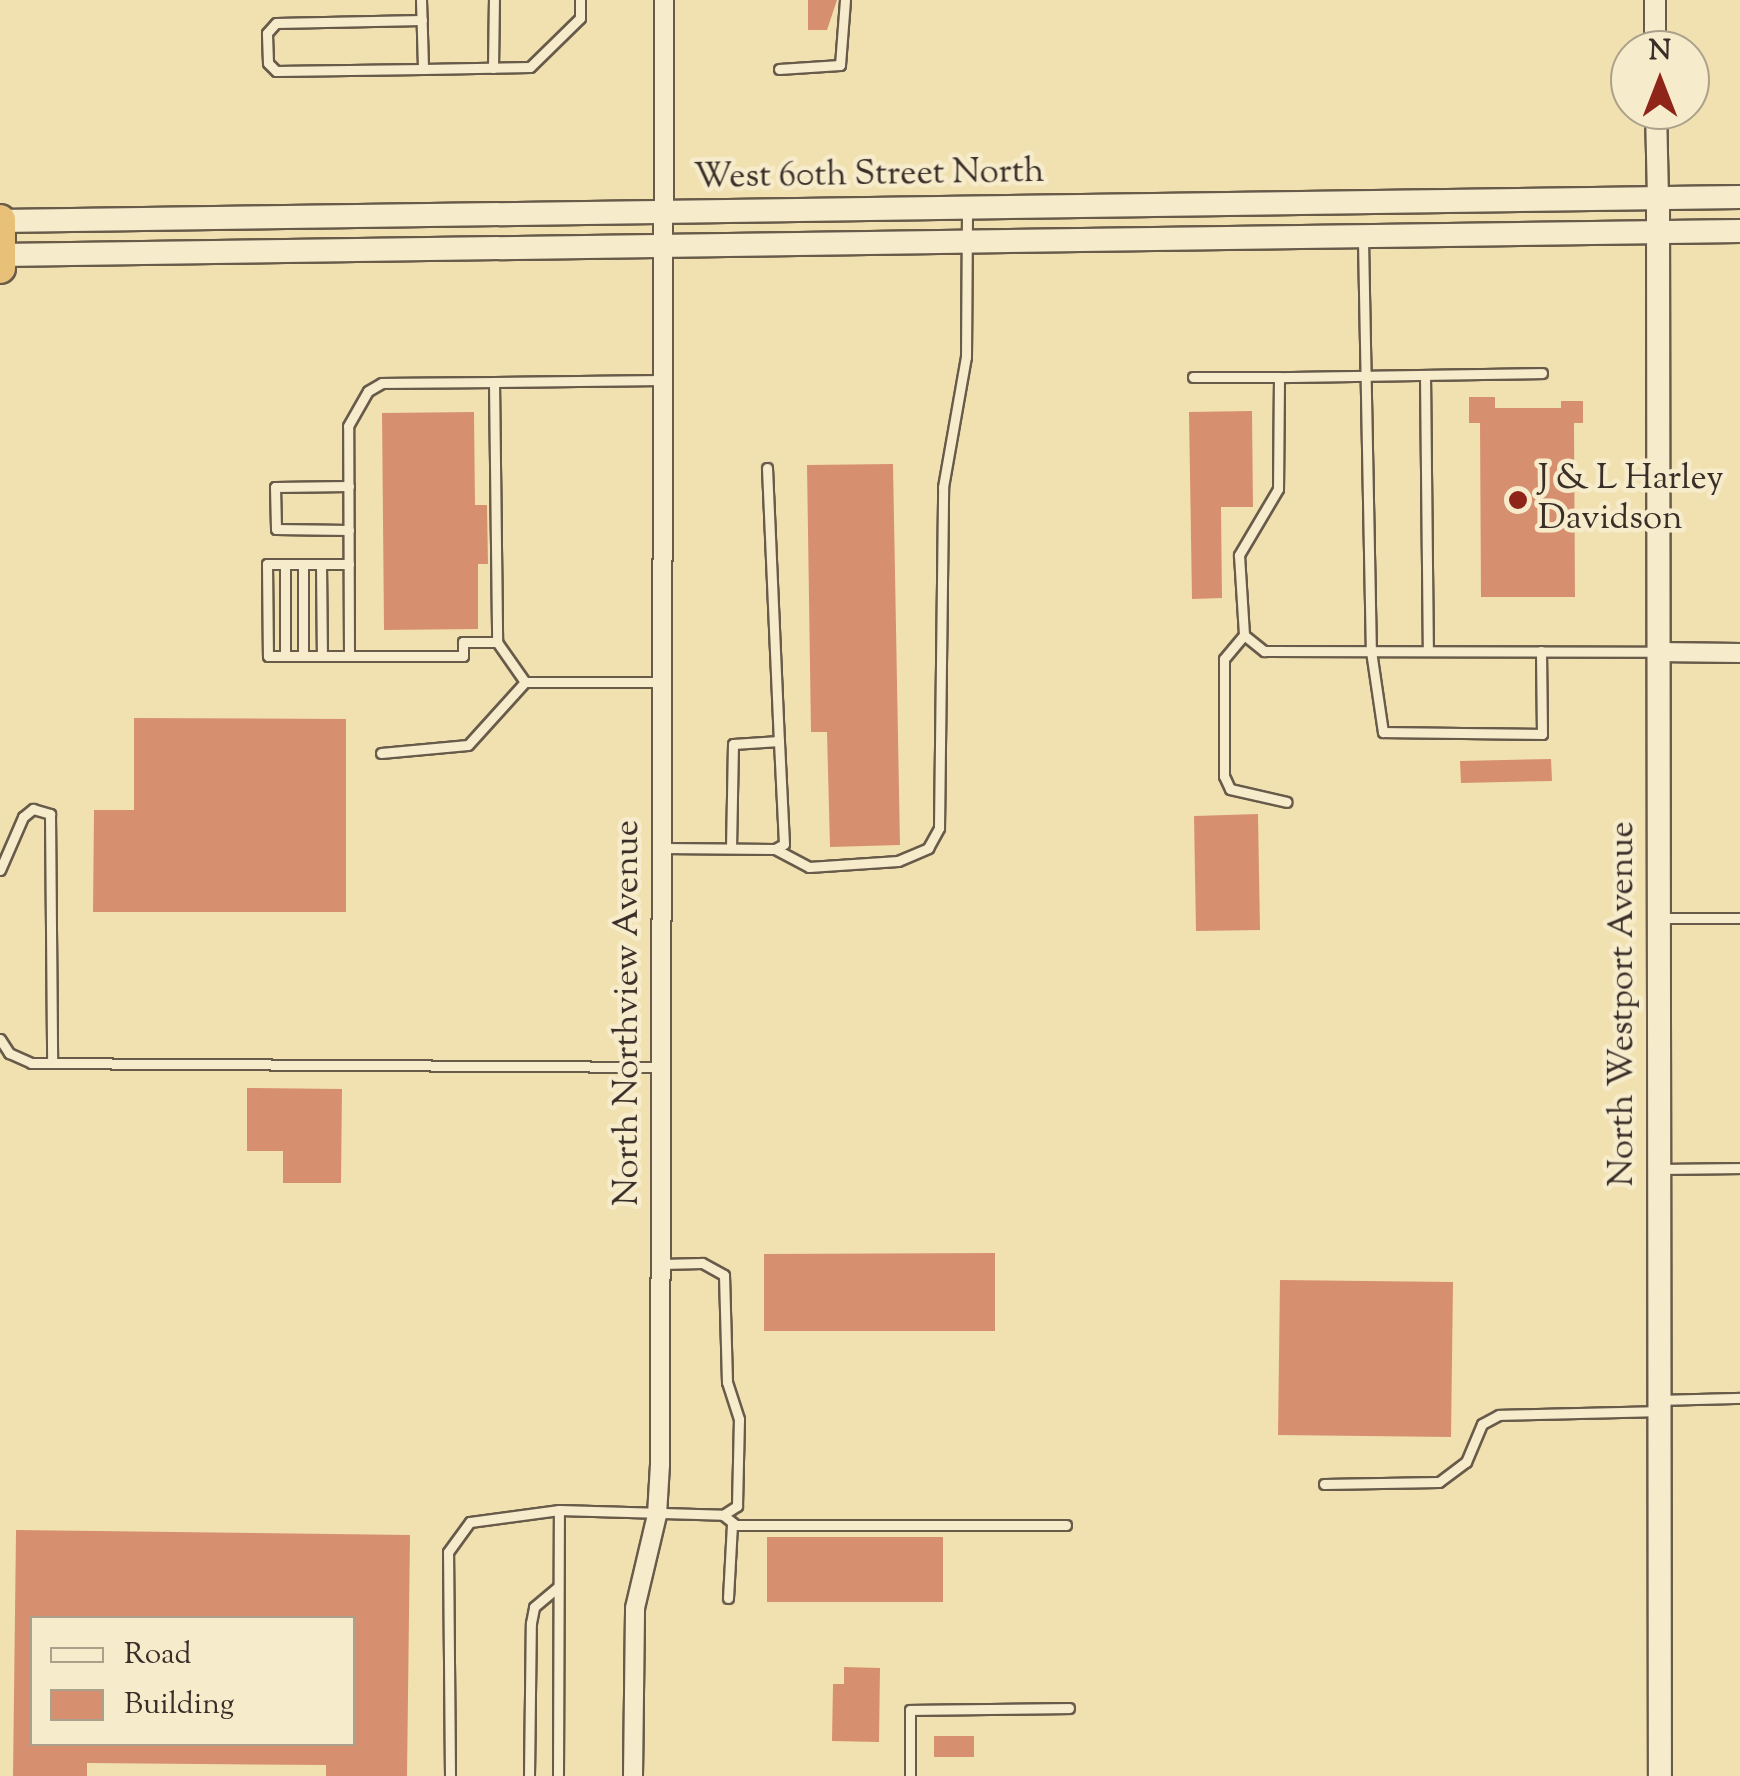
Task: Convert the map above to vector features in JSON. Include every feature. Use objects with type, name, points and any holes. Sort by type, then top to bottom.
[{"type":"highway","points":[[0,221],[0,268]]},
{"type":"main road","name":"North Westport Avenue","points":[[1658,197],[1660,1776]]},
{"type":"main road","name":"West 60th Street North","points":[[0,221],[1740,197]]},
{"type":"main road","name":"West 60th Street North","points":[[1,255],[1740,231]]},
{"type":"street","name":"North Northview Avenue","points":[[633,1776],[635,1608],[657,1515],[664,0]]},
{"type":"street","points":[[1655,0],[1655,30]]},
{"type":"street","points":[[1656,130],[1658,197]]},
{"type":"street","points":[[1656,652],[1740,653]]},
{"type":"lane","points":[[421,0],[423,69]]},
{"type":"lane","points":[[493,68],[494,0]]},
{"type":"lane","points":[[422,20],[276,22],[267,33],[268,64],[276,71],[530,68],[580,18],[580,0]]},
{"type":"lane","points":[[779,69],[840,65],[845,0]]},
{"type":"lane","points":[[662,848],[775,849],[809,866],[898,861],[928,848],[939,828],[942,488],[964,390],[967,209]]},
{"type":"lane","points":[[1363,237],[1371,651],[1383,732],[1542,734],[1541,652]]},
{"type":"lane","points":[[1193,377],[1542,373]]},
{"type":"lane","points":[[1425,375],[1428,651]]},
{"type":"lane","points":[[1279,377],[1278,488],[1238,555],[1244,634],[1224,659],[1224,776],[1230,789],[1287,802]]},
{"type":"lane","points":[[349,656],[348,426],[368,391],[382,383],[662,380]]},
{"type":"lane","points":[[494,382],[497,642],[525,682]]},
{"type":"lane","points":[[768,468],[779,741],[788,829],[784,844],[775,849]]},
{"type":"lane","points":[[349,486],[275,486],[276,529],[349,530]]},
{"type":"lane","points":[[349,564],[267,564],[268,656],[463,656],[462,642],[497,642]]},
{"type":"lane","points":[[284,564],[284,656]]},
{"type":"lane","points":[[303,564],[303,656]]},
{"type":"lane","points":[[321,564],[322,656]]},
{"type":"lane","points":[[1244,634],[1264,651],[1656,652]]},
{"type":"lane","points":[[380,753],[468,745],[525,682],[663,682]]},
{"type":"lane","points":[[730,848],[733,744],[779,741]]},
{"type":"lane","points":[[0,870],[23,818],[33,809],[50,814],[52,1063]]},
{"type":"lane","points":[[1658,918],[1740,918]]},
{"type":"lane","points":[[0,1040],[10,1053],[52,1063],[662,1067]]},
{"type":"lane","points":[[1660,1169],[1740,1168]]},
{"type":"lane","points":[[661,1264],[702,1264],[724,1275],[739,1499],[723,1515]]},
{"type":"lane","points":[[1324,1484],[1439,1482],[1466,1462],[1482,1424],[1499,1414],[1740,1398]]},
{"type":"lane","points":[[558,1776],[560,1510]]},
{"type":"lane","points":[[450,1776],[448,1552],[470,1522],[560,1510],[723,1515],[732,1523],[1066,1525]]},
{"type":"lane","points":[[728,1598],[732,1523]]},
{"type":"lane","points":[[529,1776],[530,1622],[534,1607],[557,1588]]},
{"type":"lane","points":[[910,1776],[910,1710],[1068,1708]]},
{"type":"building","points":[[808,0],[837,0],[827,30],[808,30]]},
{"type":"building","points":[[1469,397],[1495,397],[1495,408],[1561,408],[1561,401],[1583,401],[1583,423],[1574,423],[1575,597],[1481,597],[1480,423],[1469,423]]},
{"type":"building","points":[[1252,411],[1253,507],[1221,507],[1222,598],[1192,599],[1189,412]]},
{"type":"building","points":[[474,412],[475,505],[487,505],[488,564],[478,564],[478,629],[384,630],[382,413]]},
{"type":"building","points":[[893,464],[900,845],[830,847],[827,732],[811,732],[807,465]]},
{"type":"building","points":[[134,718],[346,719],[346,912],[93,912],[94,810],[134,810]]},
{"type":"building","points":[[1551,759],[1552,781],[1461,783],[1460,761]]},
{"type":"building","points":[[1258,814],[1260,930],[1196,931],[1194,816]]},
{"type":"building","points":[[247,1088],[342,1089],[341,1183],[283,1183],[283,1151],[247,1151]]},
{"type":"building","points":[[995,1253],[995,1331],[764,1331],[764,1254]]},
{"type":"building","points":[[1280,1280],[1453,1282],[1451,1437],[1278,1435]]},
{"type":"building","points":[[16,1530],[410,1535],[407,1776],[326,1776],[326,1765],[87,1763],[87,1776],[13,1776]]},
{"type":"building","points":[[767,1537],[943,1537],[943,1602],[767,1602]]},
{"type":"building","points":[[844,1667],[880,1668],[879,1742],[832,1741],[833,1684],[844,1684]]},
{"type":"building","points":[[934,1736],[974,1736],[974,1757],[934,1757]]},
{"type":"place","name":"J & L Harley Davidson","points":[[1518,500]]}]
